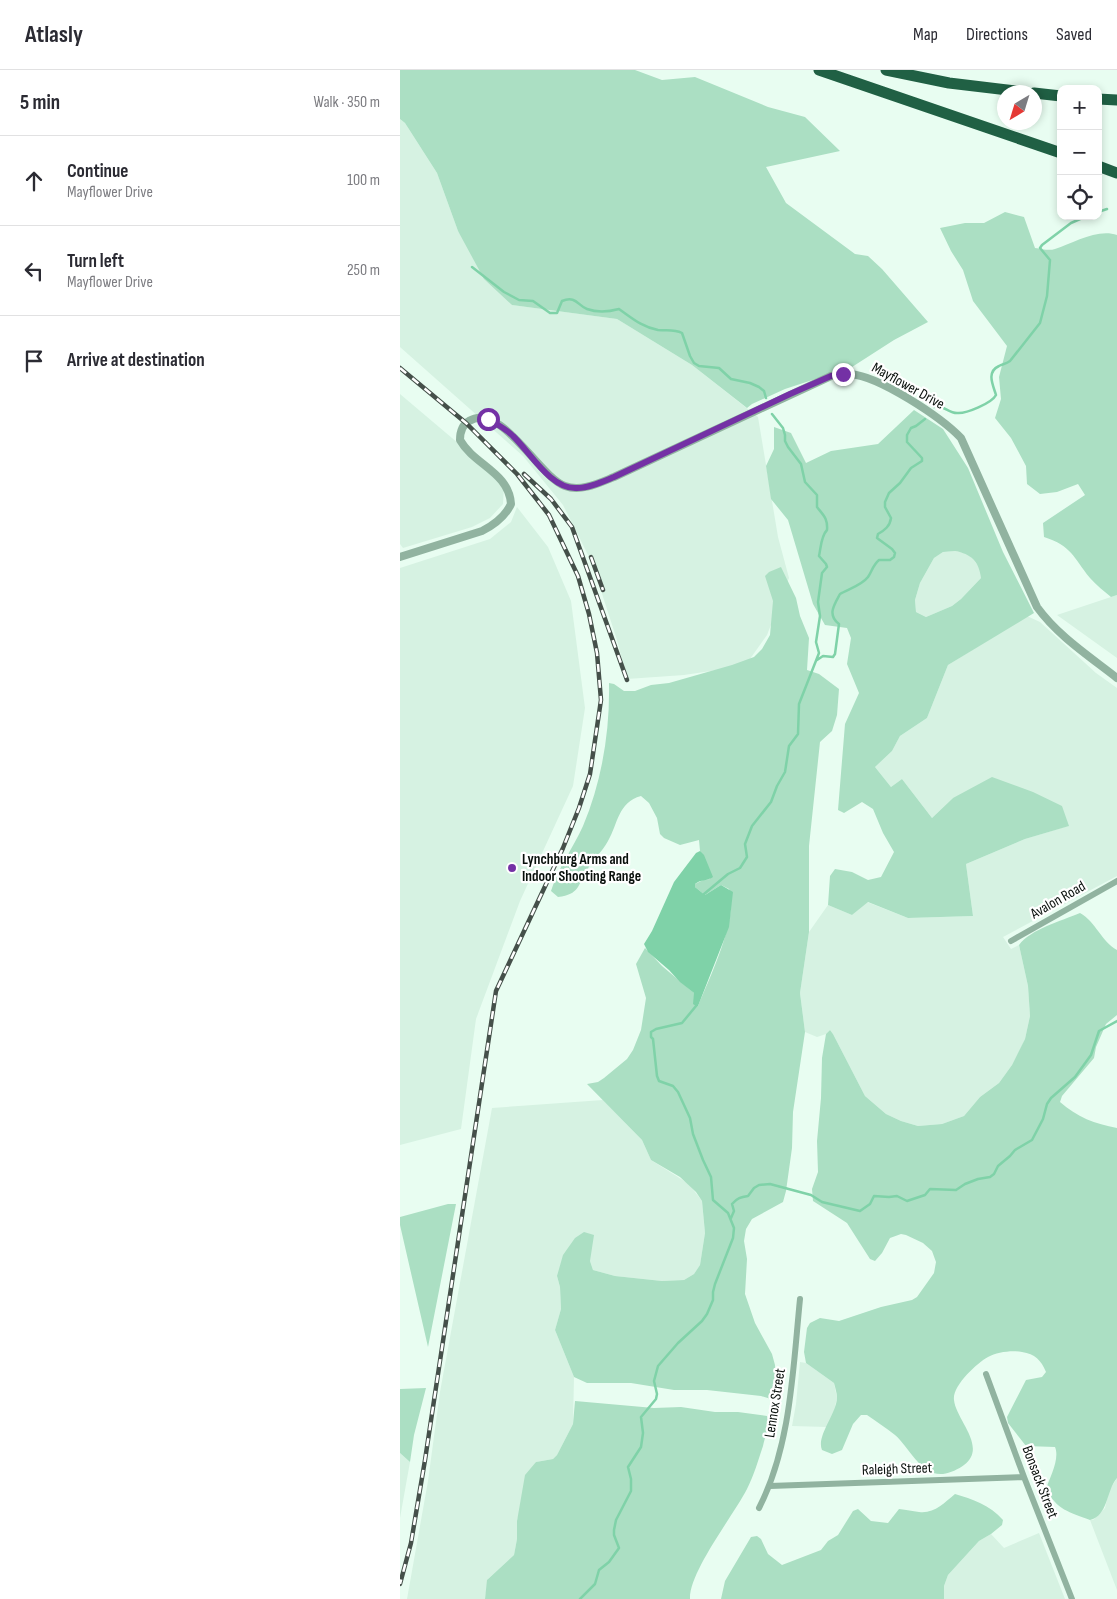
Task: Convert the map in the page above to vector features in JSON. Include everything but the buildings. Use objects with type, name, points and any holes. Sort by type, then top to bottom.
[{"type":"highway","points":[[819,70],[1057,152]]},
{"type":"highway","points":[[886,70],[949,83],[997,89]]},
{"type":"highway","points":[[1042,94],[1057,96]]},
{"type":"highway","points":[[1102,99],[1117,100]]},
{"type":"highway","points":[[1102,167],[1117,173]]},
{"type":"street","name":"Mayflower Drive","points":[[400,557],[482,531],[494,525],[509,508],[511,497],[502,480],[468,451],[460,440],[460,432],[463,426],[474,418],[488,419],[500,425],[514,436],[554,481],[564,486],[577,488],[596,484],[614,477],[831,376],[851,374],[883,385],[927,410],[949,426],[960,438],[1037,607],[1064,637],[1117,678]]},
{"type":"street","name":"Avalon Road","points":[[1011,941],[1117,881]]},
{"type":"street","name":"Lennox Street","points":[[759,1508],[770,1486],[790,1408],[800,1299]]},
{"type":"street","name":"Bonsack Street","points":[[986,1374],[1072,1599]]},
{"type":"street","name":"Raleigh Street","points":[[770,1486],[1024,1477]]},
{"type":"shaded area","points":[[400,70],[635,70],[662,80],[695,77],[768,107],[805,117],[840,151],[766,167],[786,203],[855,254],[868,256],[882,269],[928,322],[894,340],[852,367],[785,389],[747,408],[692,365],[617,319],[512,305],[484,279],[458,231],[437,173],[405,123],[400,119]]},
{"type":"shaded area","points":[[400,119],[405,123],[437,173],[458,231],[512,305],[617,319],[692,365],[758,417],[778,537],[789,578],[767,635],[745,666],[684,675],[627,679],[617,640],[592,563],[563,505],[523,456],[400,347]]},
{"type":"shaded area","points":[[1005,212],[1024,217],[1035,248],[1053,250],[1102,233],[1117,235],[1117,595],[1111,597],[1092,581],[1066,548],[1044,537],[1043,523],[1085,495],[1078,484],[1057,492],[1040,494],[1027,484],[1026,466],[1011,438],[995,418],[1001,399],[999,377],[1007,346],[973,301],[963,270],[940,228],[965,223],[984,223]]},
{"type":"shaded area","points":[[400,394],[465,449],[504,486],[503,504],[490,518],[472,527],[403,548],[400,544]]},
{"type":"shaded area","points":[[914,410],[943,429],[968,468],[1003,552],[1034,613],[948,665],[927,718],[900,736],[892,751],[875,767],[891,787],[902,779],[932,818],[953,798],[992,777],[1033,792],[1062,806],[1069,826],[1025,839],[966,864],[973,916],[908,918],[868,902],[852,915],[828,905],[830,876],[835,869],[852,872],[868,880],[881,877],[894,852],[883,833],[873,809],[862,802],[844,813],[838,810],[845,724],[859,693],[847,664],[851,638],[847,628],[825,625],[813,604],[788,520],[771,499],[766,466],[774,449],[774,427],[791,433],[806,463],[831,451],[878,444]],"holes":[[[955,551],[966,554],[973,559],[978,567],[981,578],[952,606],[926,617],[916,612],[915,600],[920,583],[934,558],[943,552]]]},
{"type":"shaded area","points":[[517,507],[548,547],[571,601],[585,708],[573,786],[520,901],[476,1019],[461,1129],[400,1145],[400,568],[490,539],[511,522]]},
{"type":"shaded area","points":[[955,551],[966,553],[973,559],[980,568],[981,578],[952,606],[926,617],[916,612],[915,600],[920,583],[934,558],[943,552]]},
{"type":"shaded area","points":[[781,567],[796,598],[800,616],[809,638],[807,670],[819,674],[839,689],[837,715],[832,731],[820,742],[809,846],[809,932],[800,993],[805,1032],[793,1112],[792,1148],[786,1191],[783,1202],[752,1219],[746,1229],[744,1241],[747,1259],[745,1294],[755,1323],[772,1354],[775,1365],[776,1384],[771,1399],[761,1396],[707,1390],[674,1390],[631,1383],[587,1383],[574,1377],[555,1330],[561,1309],[560,1287],[557,1276],[563,1255],[575,1238],[584,1232],[594,1235],[590,1261],[593,1270],[615,1276],[662,1281],[684,1280],[694,1274],[700,1265],[705,1233],[702,1201],[696,1192],[680,1177],[651,1160],[642,1140],[587,1084],[598,1082],[604,1078],[627,1059],[633,1050],[641,1030],[646,998],[636,964],[645,948],[662,966],[694,993],[698,1006],[722,947],[727,931],[731,901],[729,889],[721,885],[705,895],[695,887],[695,884],[710,879],[700,851],[699,840],[680,845],[664,838],[660,834],[657,818],[649,803],[641,796],[633,799],[623,808],[608,841],[589,866],[577,888],[570,894],[558,897],[551,891],[583,826],[600,774],[608,719],[609,683],[624,691],[635,691],[651,685],[669,683],[732,665],[754,657],[762,649],[770,635],[773,601],[765,576],[769,572]]},
{"type":"shaded area","points":[[1117,595],[1117,658],[1057,615]]},
{"type":"shaded area","points":[[1027,616],[1040,622],[1096,673],[1117,688],[1117,876],[1003,937],[1011,949],[1019,945],[1028,986],[1030,1016],[1025,1039],[1012,1065],[999,1083],[980,1097],[964,1116],[942,1124],[918,1126],[886,1114],[865,1096],[830,1030],[826,1034],[817,1037],[805,1032],[800,993],[809,932],[828,905],[852,915],[867,902],[908,918],[973,916],[966,864],[1025,839],[1068,826],[953,798],[932,818],[902,779],[891,787],[875,767],[892,751],[900,736],[927,718],[948,665]]},
{"type":"shaded area","points":[[700,851],[704,855],[713,877],[697,882],[695,887],[705,895],[721,885],[733,892],[729,927],[698,1006],[696,1006],[693,1004],[694,993],[648,952],[644,944],[652,931],[674,882],[696,853]]},
{"type":"shaded area","points":[[1080,913],[1117,950],[1117,1015],[1106,1024],[1096,1047],[1094,1058],[1062,1096],[1060,1102],[1073,1112],[1087,1119],[1117,1128],[1117,1478],[1113,1483],[1104,1508],[1096,1518],[1090,1520],[1059,1506],[1046,1489],[1055,1462],[1055,1447],[1026,1446],[1008,1423],[1007,1417],[1026,1380],[1042,1377],[1046,1372],[1040,1361],[1034,1356],[1018,1351],[996,1354],[978,1364],[961,1382],[954,1394],[954,1400],[969,1433],[973,1450],[971,1458],[964,1465],[954,1471],[943,1474],[935,1473],[922,1466],[895,1435],[867,1415],[861,1415],[853,1424],[842,1450],[832,1454],[822,1450],[822,1438],[836,1405],[836,1392],[834,1383],[806,1363],[804,1352],[807,1328],[810,1323],[820,1318],[839,1321],[881,1307],[912,1300],[917,1297],[934,1273],[936,1262],[932,1251],[923,1243],[901,1234],[890,1238],[875,1261],[870,1259],[847,1223],[813,1201],[812,1189],[818,1172],[817,1141],[822,1058],[826,1034],[830,1030],[833,1034],[865,1096],[886,1114],[918,1126],[942,1124],[964,1116],[980,1097],[999,1083],[1012,1065],[1025,1039],[1030,1016],[1028,986],[1019,945],[1031,934]]},
{"type":"shaded area","points":[[603,1100],[642,1140],[651,1160],[689,1184],[702,1201],[705,1233],[700,1265],[694,1274],[684,1280],[662,1281],[615,1276],[593,1270],[590,1261],[557,1276],[560,1287],[561,1309],[555,1330],[574,1377],[573,1424],[557,1455],[553,1459],[536,1462],[517,1520],[517,1539],[514,1555],[488,1579],[485,1599],[407,1599],[428,1481],[440,1392],[492,1108]]},
{"type":"shaded area","points":[[448,1204],[456,1204],[428,1347],[400,1225],[400,1217]]},
{"type":"shaded area","points":[[800,1362],[806,1363],[834,1383],[837,1398],[833,1415],[827,1427],[792,1426]]},
{"type":"shaded area","points":[[426,1388],[414,1435],[410,1462],[400,1453],[400,1389]]},
{"type":"shaded area","points":[[575,1401],[654,1408],[681,1407],[767,1416],[767,1431],[752,1478],[704,1559],[692,1588],[690,1599],[485,1599],[487,1580],[514,1555],[517,1539],[517,1521],[525,1475],[536,1462],[553,1459],[557,1455],[573,1424]]},
{"type":"shaded area","points":[[400,1453],[410,1462],[400,1518]]},
{"type":"shaded area","points":[[1117,1478],[1117,1590],[1090,1520],[1093,1520],[1105,1508],[1109,1491]]},
{"type":"shaded area","points":[[955,1494],[987,1506],[1003,1520],[1002,1525],[979,1541],[948,1575],[944,1586],[944,1599],[721,1599],[725,1581],[751,1537],[757,1536],[761,1539],[768,1554],[782,1565],[821,1550],[828,1541],[838,1535],[853,1511],[858,1509],[871,1521],[888,1523],[899,1509],[919,1512],[929,1511],[938,1507]]},
{"type":"shaded area","points":[[1039,1533],[1065,1599],[944,1599],[944,1586],[948,1575],[979,1541],[991,1534],[1004,1548]]},
{"type":"waterway","points":[[1102,211],[1107,209]]},
{"type":"waterway","points":[[934,407],[937,406],[954,413],[961,413],[978,407],[994,398],[996,395],[991,379],[993,372],[999,366],[1010,361],[1040,323],[1047,296],[1050,260],[1040,248],[1071,223],[1078,220]]},
{"type":"waterway","points":[[472,267],[504,292],[519,300],[533,301],[550,313],[557,313],[562,301],[571,299],[587,309],[595,311],[619,309],[647,327],[682,333],[694,363],[699,366],[719,368],[731,379],[759,387],[764,391],[766,398]]},
{"type":"waterway","points":[[704,894],[728,874],[740,868],[747,857],[745,844],[752,826],[771,802],[785,772],[789,746],[798,734],[799,704],[819,653],[816,642],[820,616],[818,602],[822,573],[827,567],[819,556],[822,538],[827,530],[827,522],[817,507],[817,495],[805,482],[801,464],[785,441],[783,428],[772,414]]},
{"type":"waterway","points":[[817,660],[823,656],[833,657],[835,654],[839,624],[835,621],[832,613],[840,594],[865,580],[879,560],[890,560],[894,557],[895,553],[892,549],[877,538],[878,534],[887,528],[890,523],[891,518],[885,507],[885,502],[889,493],[900,483],[911,468],[922,461],[922,458],[907,442],[907,435],[911,428],[925,419]]},
{"type":"waterway","points":[[580,1599],[595,1584],[599,1570],[609,1562],[619,1548],[614,1535],[616,1520],[631,1491],[628,1467],[641,1447],[643,1433],[641,1417],[656,1399],[657,1394],[654,1381],[658,1366],[707,1314],[713,1300],[715,1284],[733,1238],[734,1228],[728,1213],[713,1200],[711,1177],[693,1134],[690,1118],[678,1092],[673,1086],[659,1081],[657,1076],[651,1032],[682,1023],[696,1006]]},
{"type":"waterway","points":[[731,1218],[734,1211],[732,1204],[739,1198],[748,1196],[759,1185],[770,1184],[811,1195],[822,1202],[860,1211],[870,1204],[874,1196],[897,1196],[907,1201],[925,1195],[930,1189],[956,1190],[978,1179],[990,1177],[998,1166],[1015,1150],[1032,1140],[1051,1098],[1075,1077],[1091,1055],[1099,1031],[1117,1021]]},
{"type":"railway","points":[[400,368],[466,423],[517,474],[549,515],[578,576],[589,614],[597,653],[601,700],[590,774],[579,808],[563,848],[496,991],[425,1460],[411,1543],[400,1584]]},
{"type":"railway","points":[[524,474],[551,499],[572,527],[627,680]]},
{"type":"railway","points":[[591,557],[603,590]]},
{"type":"place","name":"Lynchburg Arms and Indoor Shooting Range","points":[[512,868]]},
{"type":"route","points":[[488,419],[500,425],[514,436],[554,481],[564,486],[577,488],[596,484],[614,477],[790,394],[831,376],[843,374]]}]
